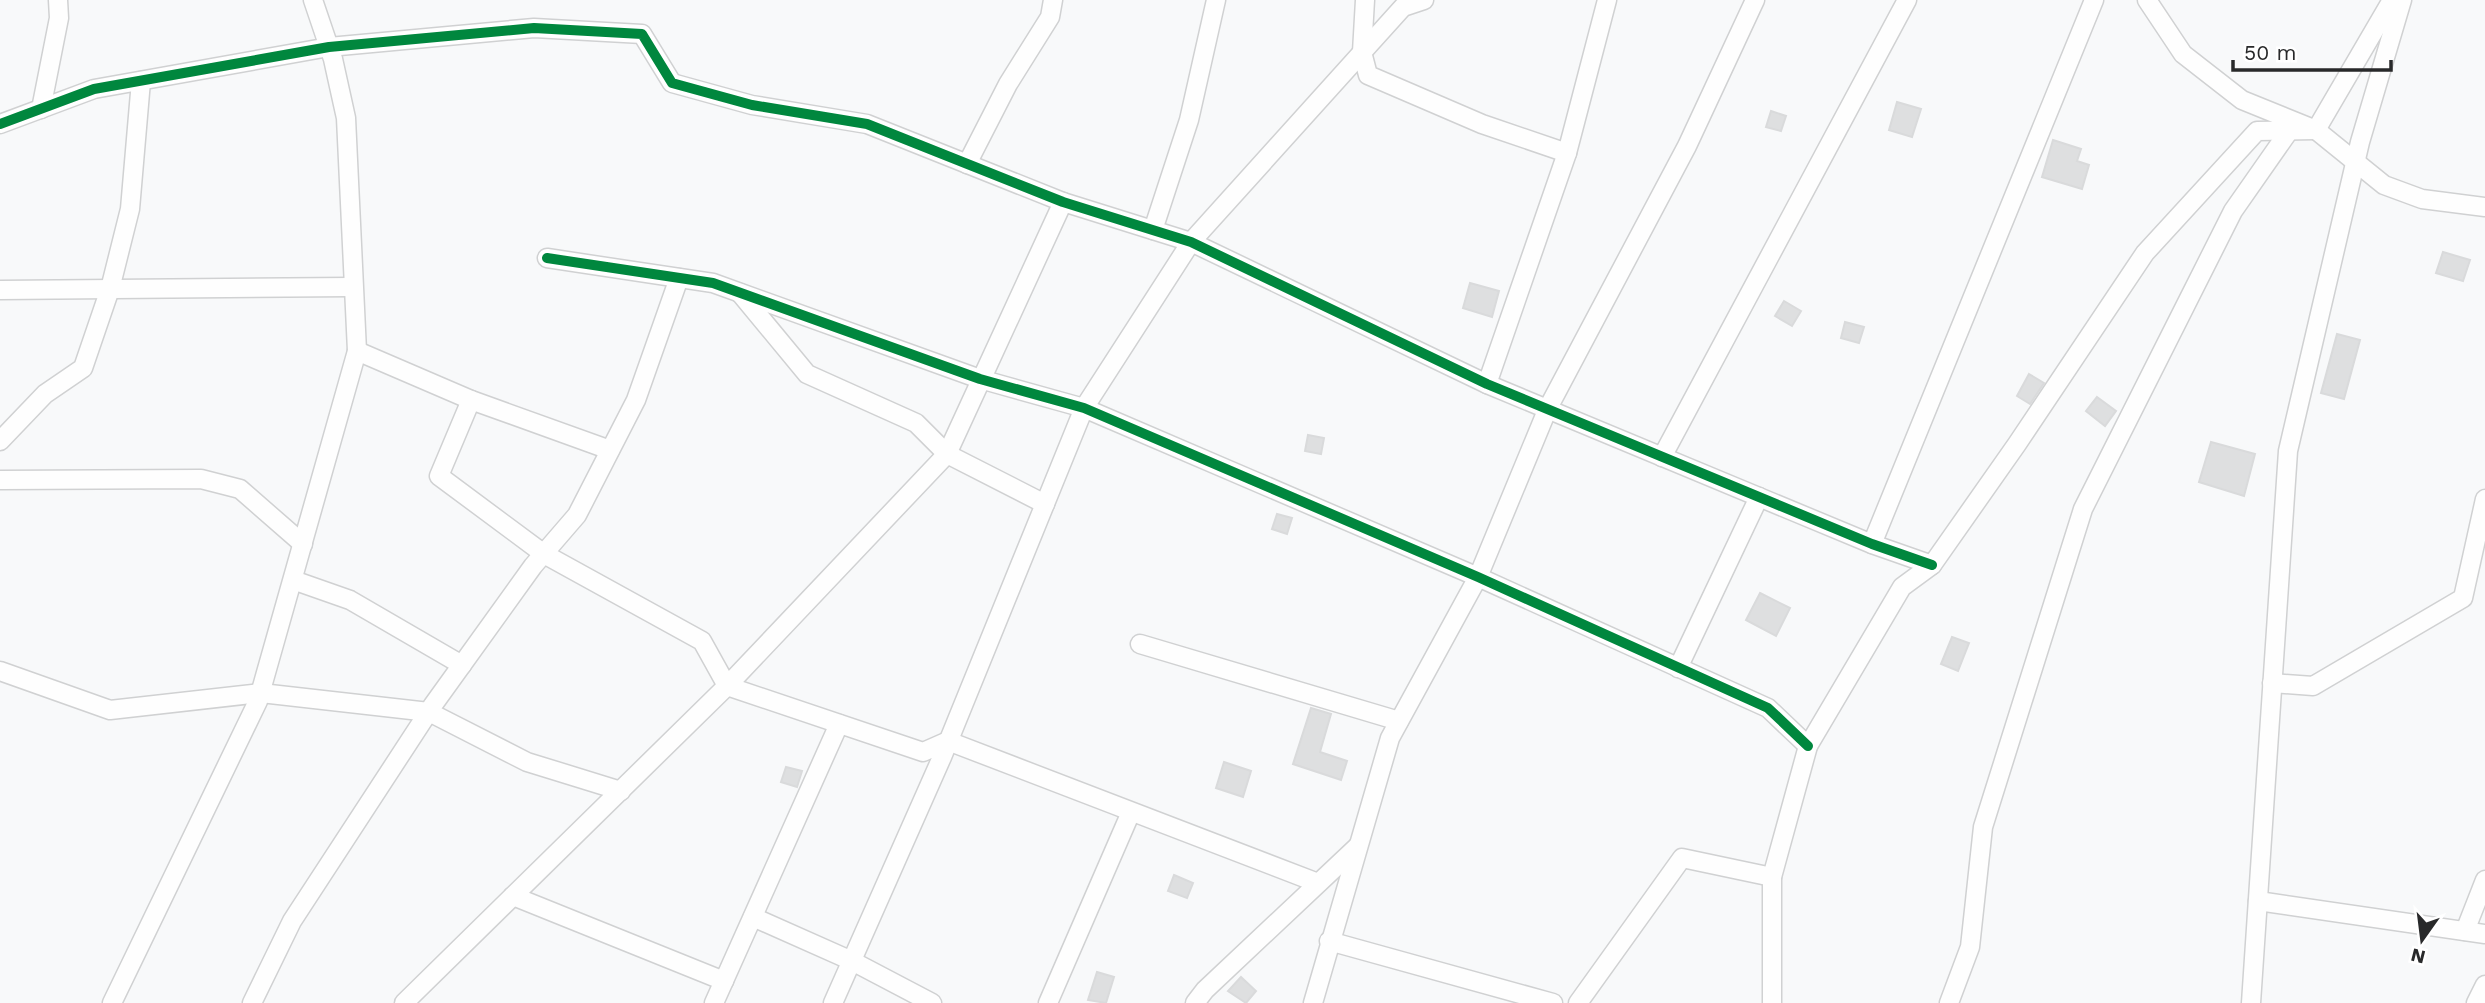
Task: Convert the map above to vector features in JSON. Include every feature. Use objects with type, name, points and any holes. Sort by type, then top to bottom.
[{"type":"street","points":[[41,108],[59,18],[58,0]]},
{"type":"street","points":[[113,1003],[261,693],[357,351],[346,118],[329,47],[313,0]]},
{"type":"street","points":[[967,164],[1008,84],[1050,17],[1053,0]]},
{"type":"street","points":[[1153,230],[1189,120],[1216,0]]},
{"type":"street","points":[[1365,0],[1362,52],[1368,75],[1482,124],[1567,153]]},
{"type":"street","points":[[833,1003],[948,741],[1084,408],[1191,242],[1403,7],[1424,0]]},
{"type":"street","points":[[1487,384],[1567,153],[1607,0]]},
{"type":"street","points":[[1312,1003],[1390,738],[1478,577],[1548,408],[1687,146],[1755,0]]},
{"type":"street","points":[[1662,457],[1907,0]]},
{"type":"street","points":[[1872,544],[2094,0]]},
{"type":"street","points":[[2147,0],[2183,54],[2242,100],[2316,130],[2384,185],[2422,199],[2485,207]]},
{"type":"street","points":[[2316,130],[2392,0]]},
{"type":"street","points":[[2251,1003],[2288,451],[2355,162],[2402,0]]},
{"type":"street","points":[[0,124],[94,89],[329,47],[534,28],[642,34],[672,83],[752,105],[867,124],[1063,202],[1191,242],[1487,384],[1872,544],[1932,565]]},
{"type":"street","points":[[0,441],[45,394],[83,368],[110,289],[130,209],[141,80]]},
{"type":"street","points":[[1772,1003],[1772,877],[1808,746],[1902,587],[1932,565],[2145,253],[2257,131],[2316,130]]},
{"type":"street","points":[[1949,1003],[1970,947],[1983,827],[2083,509],[2233,211],[2289,131]]},
{"type":"street","points":[[404,1003],[727,687],[947,454],[1063,202]]},
{"type":"street","points":[[547,258],[713,283],[980,379],[1084,408],[1478,577],[1768,708],[1808,746]]},
{"type":"street","points":[[252,1003],[292,921],[429,712],[544,554],[577,515],[636,400],[678,278]]},
{"type":"street","points":[[0,289],[352,287]]},
{"type":"street","points":[[740,293],[807,374],[916,423],[947,454],[1045,504]]},
{"type":"street","points":[[357,351],[471,400],[610,450]]},
{"type":"street","points":[[471,400],[439,476],[544,554],[702,641],[727,687],[923,752],[948,741],[1318,883]]},
{"type":"street","points":[[0,480],[201,479],[240,489],[303,544]]},
{"type":"street","points":[[1678,668],[1759,497]]},
{"type":"street","points":[[2272,683],[2313,686],[2463,598],[2485,499]]},
{"type":"street","points":[[293,580],[350,600],[462,665]]},
{"type":"street","points":[[1140,644],[1399,721]]},
{"type":"street","points":[[0,671],[110,710],[261,693],[429,712],[527,762],[621,791]]},
{"type":"street","points":[[714,1003],[839,724]]},
{"type":"street","points":[[1048,1003],[1131,811]]},
{"type":"street","points":[[1195,1003],[1205,990],[1358,846]]},
{"type":"street","points":[[1578,1003],[1682,858],[1772,877]]},
{"type":"street","points":[[2465,931],[2485,880]]},
{"type":"street","points":[[513,896],[724,981]]},
{"type":"street","points":[[2258,901],[2485,934]]},
{"type":"street","points":[[752,917],[852,961],[932,1003]]},
{"type":"street","points":[[1329,942],[1553,1003]]},
{"type":"street","points":[[2476,1003],[2485,985]]},
{"type":"building","points":[[1897,102],[1921,109],[1912,137],[1889,130]]},
{"type":"building","points":[[1771,111],[1786,116],[1781,131],[1766,127]]},
{"type":"building","points":[[2053,140],[2081,149],[2077,161],[2089,165],[2082,189],[2042,177]]},
{"type":"building","points":[[2443,252],[2470,260],[2463,281],[2436,273]]},
{"type":"building","points":[[1470,283],[1499,291],[1492,317],[1463,308]]},
{"type":"building","points":[[1784,301],[1801,311],[1792,326],[1775,316]]},
{"type":"building","points":[[1845,322],[1864,327],[1859,343],[1841,338]]},
{"type":"building","points":[[2337,334],[2360,340],[2344,399],[2321,393]]},
{"type":"building","points":[[2029,374],[2044,383],[2030,404],[2017,396]]},
{"type":"building","points":[[2097,397],[2116,411],[2105,426],[2086,411]]},
{"type":"building","points":[[1308,435],[1324,438],[1321,454],[1305,451]]},
{"type":"building","points":[[2211,442],[2255,454],[2244,496],[2199,482]]},
{"type":"building","points":[[1277,514],[1292,518],[1287,534],[1272,529]]},
{"type":"building","points":[[1760,593],[1790,608],[1776,636],[1746,620]]},
{"type":"building","points":[[1952,637],[1969,643],[1958,671],[1941,664]]},
{"type":"building","points":[[1311,708],[1331,714],[1320,752],[1347,761],[1341,780],[1293,764]]},
{"type":"building","points":[[1224,762],[1251,771],[1243,797],[1216,788]]},
{"type":"building","points":[[786,767],[802,771],[797,787],[781,782]]},
{"type":"building","points":[[1174,875],[1193,883],[1187,898],[1168,891]]},
{"type":"building","points":[[1097,972],[1114,977],[1106,1003],[1088,1000]]},
{"type":"building","points":[[1241,977],[1256,991],[1246,1003],[1228,991]]},
{"type":"cycle path","points":[[0,124],[94,89],[329,47],[534,28],[642,34],[672,83],[752,105],[867,124],[1063,202],[1191,242],[1487,384],[1872,544],[1932,565]]},
{"type":"cycle path","points":[[547,258],[713,283],[980,379],[1084,408],[1478,577],[1768,708],[1808,746]]}]
